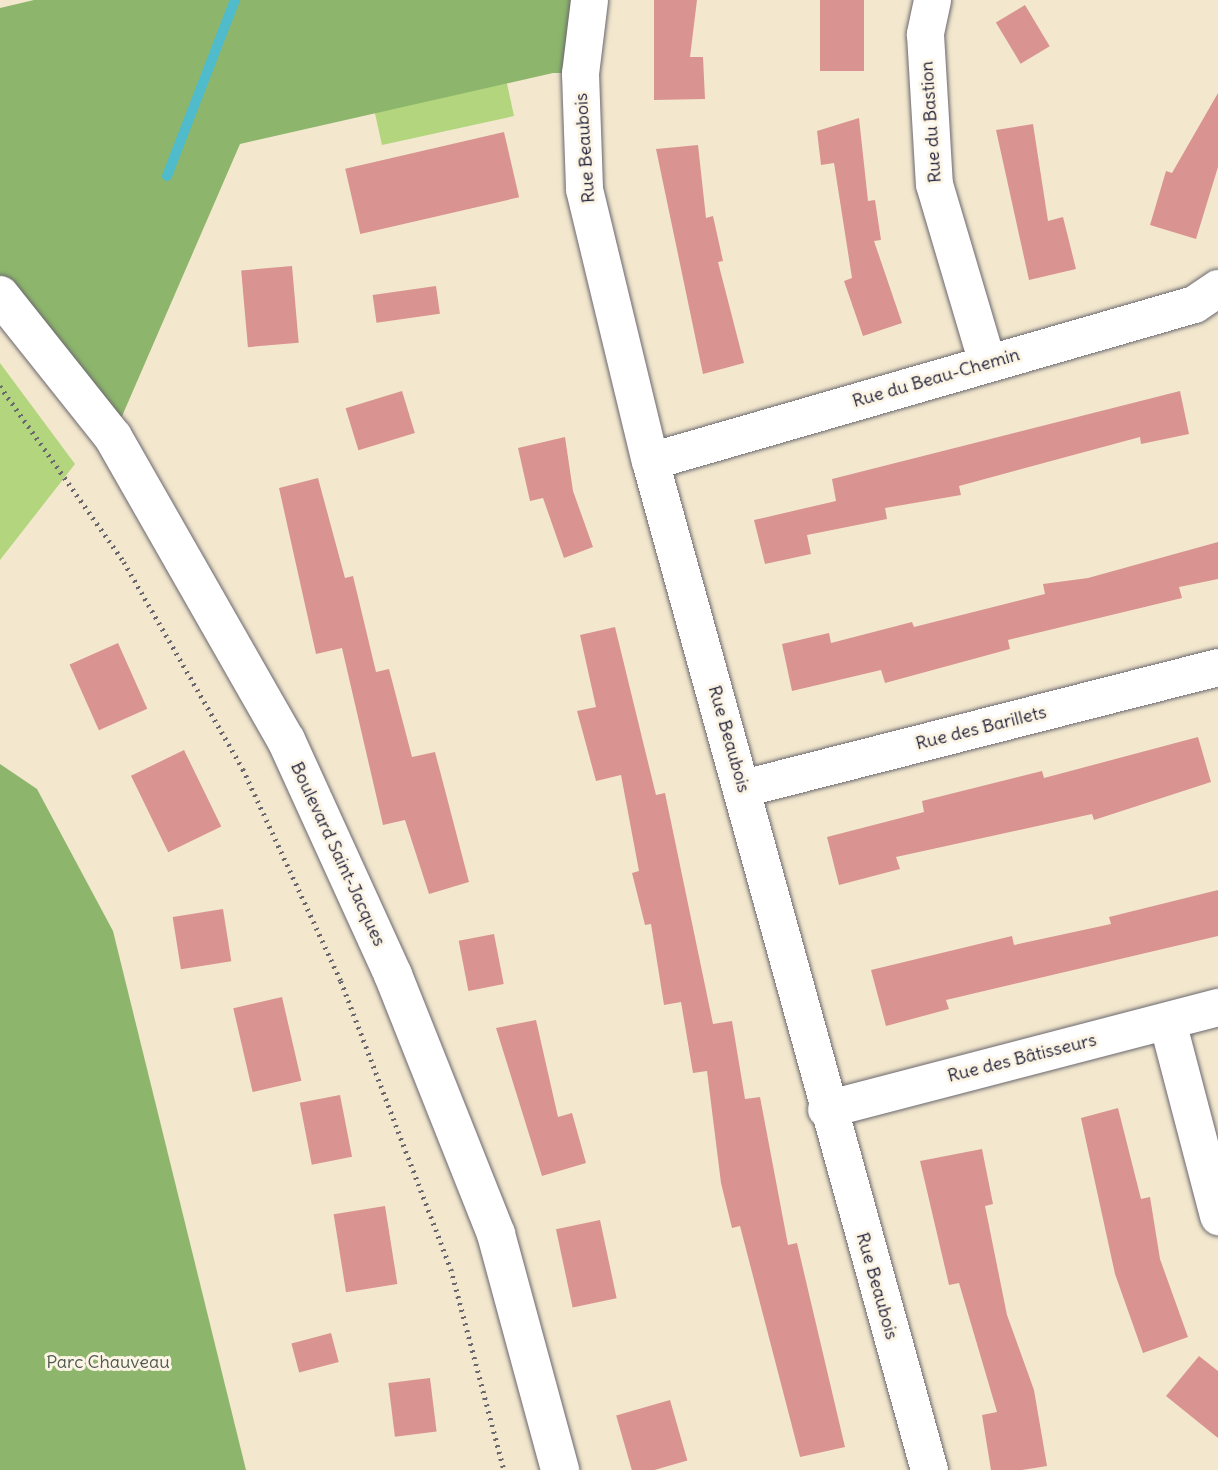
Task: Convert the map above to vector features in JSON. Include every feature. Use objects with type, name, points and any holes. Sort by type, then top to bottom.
[{"type":"street","name":"Rue Beaubois","points":[[589,0],[580,73],[584,189],[650,461],[743,788],[826,1109],[929,1470]]},
{"type":"street","name":"Rue du Bastion","points":[[932,0],[925,34],[934,184],[987,363]]},
{"type":"street","name":"Rue du Beau-Chemin","points":[[650,461],[1194,304],[1218,288]]},
{"type":"street","name":"Boulevard Saint-Jacques","points":[[0,295],[113,437],[286,740],[393,975],[496,1234],[560,1470]]},
{"type":"street","name":"Rue des Barillets","points":[[743,788],[1218,667]]},
{"type":"street","name":"Rue des Bâtisseurs","points":[[826,1109],[1218,1007]]},
{"type":"street","points":[[1167,1021],[1218,1216]]},
{"type":"path","points":[[0,386],[124,562],[243,769],[341,981],[451,1269],[504,1470]]},
{"type":"green space","points":[[34,0],[589,0],[580,73],[553,73],[240,144],[113,437],[0,295],[0,8]]},
{"type":"green space","points":[[489,0],[514,116],[382,145],[368,82]]},
{"type":"green space","points":[[0,363],[75,464],[0,560]]},
{"type":"green space","name":"Parc Chauveau","points":[[0,764],[37,789],[113,931],[246,1470],[0,1470]]},
{"type":"building","points":[[654,0],[697,0],[690,57],[703,57],[705,99],[654,100]]},
{"type":"building","points":[[820,0],[864,0],[864,71],[820,71]]},
{"type":"building","points":[[1025,5],[1050,46],[1021,64],[996,23]]},
{"type":"building","points":[[1218,93],[1218,167],[1196,239],[1150,225],[1166,171],[1172,173]]},
{"type":"building","points":[[859,118],[868,201],[875,200],[881,240],[874,241],[902,323],[863,336],[844,281],[852,278],[834,163],[821,165],[817,131]]},
{"type":"building","points":[[1033,124],[1048,221],[1063,217],[1076,269],[1029,280],[996,130]]},
{"type":"building","points":[[504,132],[519,197],[360,234],[345,169]]},
{"type":"building","points":[[698,145],[706,218],[713,216],[723,261],[718,262],[744,363],[703,374],[656,149]]},
{"type":"building","points":[[292,266],[299,343],[248,347],[241,270]]},
{"type":"building","points":[[436,286],[440,314],[377,323],[373,295]]},
{"type":"building","points":[[402,391],[415,433],[358,450],[346,408]]},
{"type":"building","points":[[1180,391],[1189,434],[1141,444],[1140,437],[959,486],[961,495],[885,508],[887,519],[807,535],[811,554],[765,564],[754,520],[836,501],[832,479]]},
{"type":"building","points":[[565,437],[573,491],[593,547],[564,558],[543,498],[530,501],[518,448]]},
{"type":"building","points":[[318,478],[345,578],[353,576],[376,672],[389,669],[412,757],[435,752],[469,882],[429,894],[405,820],[383,825],[342,648],[316,654],[279,488]]},
{"type":"building","points":[[1218,542],[1218,579],[1179,587],[1182,598],[1008,640],[1010,649],[885,683],[881,670],[792,691],[782,644],[829,633],[831,643],[912,622],[914,627],[1045,594],[1043,584],[1088,578]]},
{"type":"building","points":[[615,627],[656,795],[665,793],[713,1024],[732,1021],[745,1099],[760,1097],[788,1245],[797,1243],[845,1447],[800,1457],[740,1226],[732,1228],[721,1183],[707,1071],[693,1073],[681,1002],[664,1005],[651,924],[645,925],[632,873],[639,871],[621,775],[596,781],[577,711],[596,707],[580,635]]},
{"type":"building","points":[[118,643],[147,709],[99,730],[70,665]]},
{"type":"building","points":[[1198,737],[1211,782],[1094,820],[1092,814],[896,857],[900,869],[839,885],[827,837],[924,812],[922,801],[1042,771],[1044,778]]},
{"type":"building","points":[[184,750],[221,826],[168,852],[131,776]]},
{"type":"building","points":[[1218,890],[1218,936],[946,1000],[949,1009],[886,1026],[871,970],[1012,936],[1014,945],[1111,924],[1109,917]]},
{"type":"building","points":[[223,909],[231,961],[181,969],[173,917]]},
{"type":"building","points":[[494,934],[504,984],[468,991],[459,941]]},
{"type":"building","points":[[282,997],[301,1081],[253,1092],[233,1008]]},
{"type":"building","points":[[536,1020],[558,1117],[572,1113],[586,1163],[542,1176],[496,1028]]},
{"type":"building","points":[[340,1095],[352,1157],[312,1165],[300,1103]]},
{"type":"building","points":[[1118,1108],[1141,1199],[1150,1197],[1160,1259],[1188,1337],[1143,1353],[1115,1274],[1081,1118]]},
{"type":"building","points":[[982,1149],[993,1204],[985,1206],[1007,1315],[1034,1390],[1047,1466],[1022,1470],[991,1470],[982,1415],[997,1412],[959,1283],[949,1285],[920,1161]]},
{"type":"building","points":[[385,1206],[397,1284],[346,1292],[334,1214]]},
{"type":"building","points":[[600,1220],[617,1298],[573,1308],[556,1229]]},
{"type":"building","points":[[331,1333],[339,1362],[299,1373],[291,1344]]},
{"type":"building","points":[[1199,1356],[1218,1371],[1218,1438],[1166,1396]]},
{"type":"building","points":[[430,1378],[437,1432],[395,1437],[388,1383]]},
{"type":"building","points":[[670,1400],[687,1461],[654,1470],[632,1470],[616,1415]]},
{"type":"waterway","points":[[167,176],[235,0]]}]
